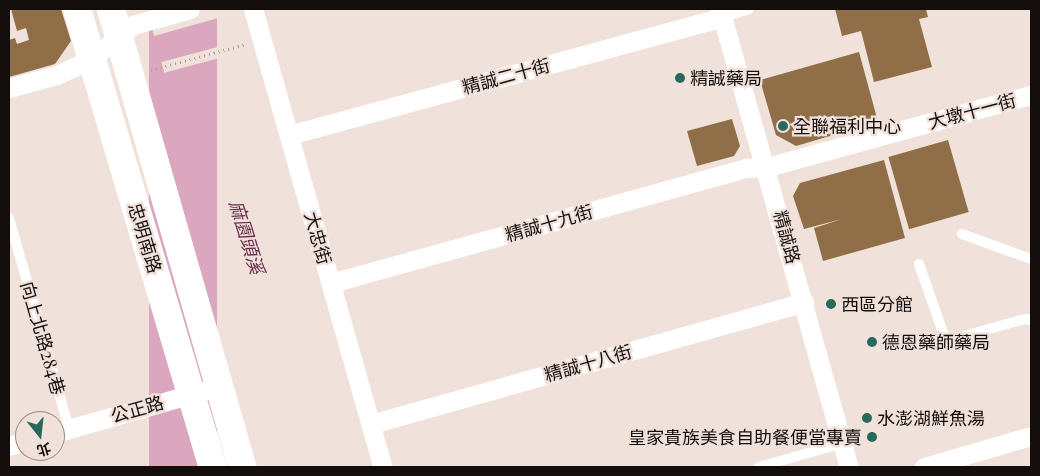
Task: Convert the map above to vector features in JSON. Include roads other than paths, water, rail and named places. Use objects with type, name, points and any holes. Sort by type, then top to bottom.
[{"type":"main road","name":"忠明南路","points":[[77,9],[213,467]]},
{"type":"main road","name":"忠明南路","points":[[111,9],[126,31],[242,467]]},
{"type":"street","points":[[9,88],[57,75],[91,59],[126,31],[190,9]]},
{"type":"street","name":"大忠街","points":[[253,9],[383,467]]},
{"type":"street","name":"精誠二十街","points":[[289,135],[721,13]]},
{"type":"street","name":"精誠路","points":[[721,13],[767,167],[850,467]]},
{"type":"street","name":"大墩十一街","points":[[767,167],[1031,95]]},
{"type":"street","name":"精誠十九街","points":[[332,283],[746,168],[767,167]]},
{"type":"street","name":"精誠十八街","points":[[371,424],[804,302]]},
{"type":"street","name":"公正路","points":[[65,430],[220,386]]},
{"type":"street","points":[[924,467],[1031,436]]},
{"type":"lane","points":[[721,13],[749,9]]},
{"type":"lane","name":"向上北路284巷","points":[[9,218],[57,411]]},
{"type":"lane","points":[[962,234],[1031,259]]},
{"type":"lane","points":[[919,264],[946,341],[1025,318],[1031,320]]},
{"type":"lane","points":[[759,467],[843,443]]},
{"type":"water","points":[[149,9],[217,9],[217,467],[149,467]]},
{"type":"place","name":"精誠藥局","points":[[680,78]]},
{"type":"place","name":"全聯福利中心","points":[[783,126]]},
{"type":"place","name":"西區分館","points":[[831,304]]},
{"type":"place","name":"德恩藥師藥局","points":[[872,342]]},
{"type":"place","name":"水澎湖鮮魚湯","points":[[867,418]]},
{"type":"place","name":"皇家貴族美食自助餐便當專賣","points":[[872,437]]},
{"type":"water label","name":"麻園頭溪","points":[[247,237]]}]
